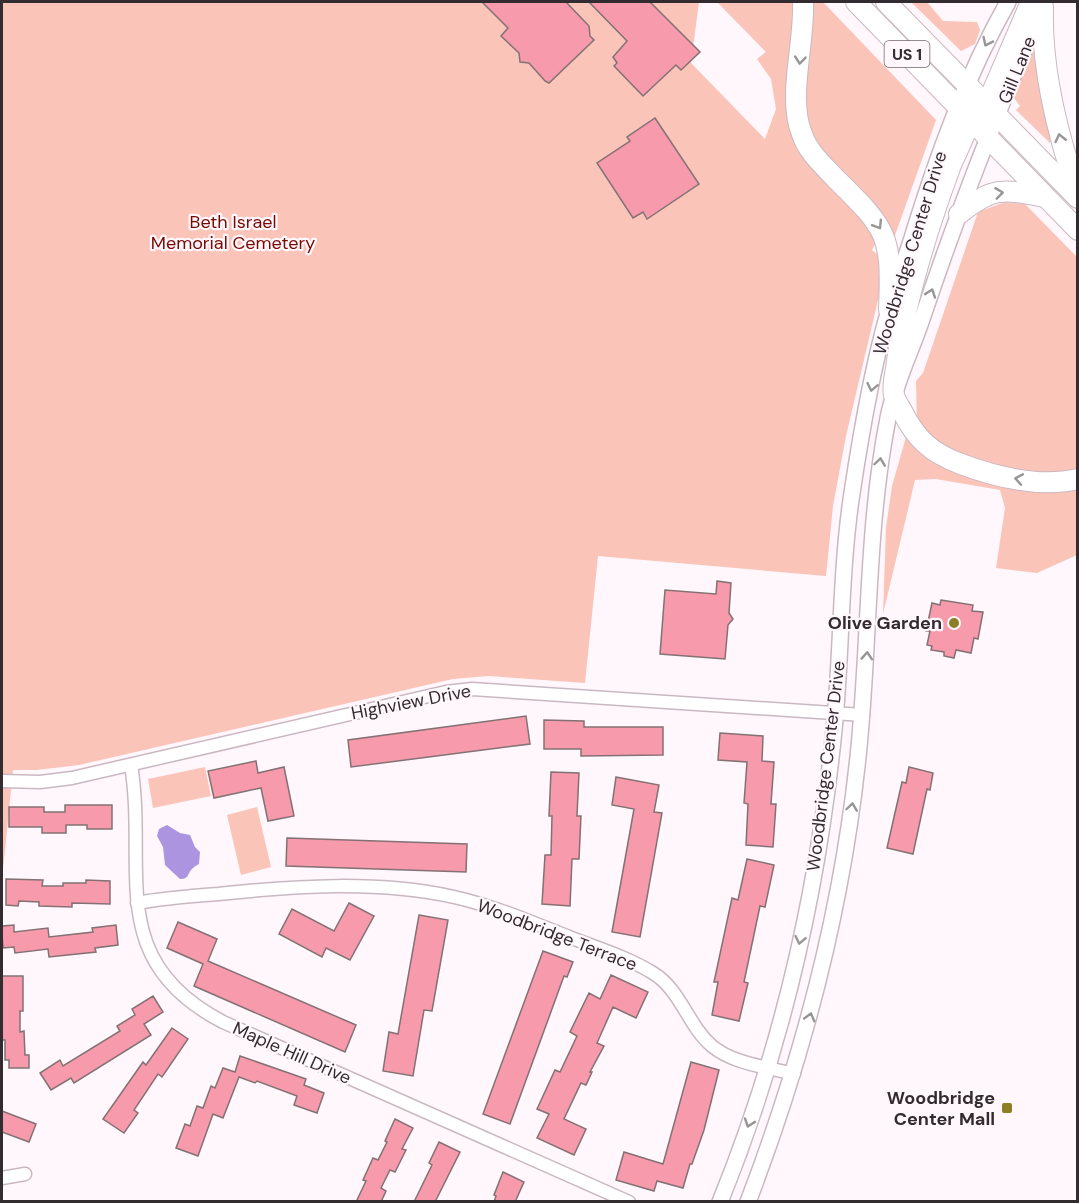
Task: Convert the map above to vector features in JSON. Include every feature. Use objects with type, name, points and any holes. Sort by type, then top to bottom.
[{"type":"highway","points":[[803,2],[796,108],[799,127],[806,144],[815,157],[865,207],[882,231],[890,258],[889,310]]},
{"type":"highway","name":"US 1","points":[[856,2],[1077,230]]},
{"type":"highway","name":"US 1","points":[[886,2],[899,10],[1077,196]]},
{"type":"highway","points":[[989,140],[984,127],[1040,3]]},
{"type":"highway","points":[[1040,3],[1056,118],[1077,196]]},
{"type":"highway","points":[[967,83],[972,97],[964,114],[919,264],[900,343],[893,394],[916,435],[927,446],[949,459],[976,469],[1020,479],[1051,482],[1077,479]]},
{"type":"highway","points":[[959,214],[982,197],[994,193],[1014,192],[1045,197]]},
{"type":"street","name":"Gill Lane","points":[[967,83],[1008,2]]},
{"type":"street","name":"Woodbridge Center Drive","points":[[719,1200],[767,1067],[790,983],[808,904],[825,806],[835,714],[849,514],[866,414],[889,310],[926,195],[964,114]]},
{"type":"street","name":"Woodbridge Center Drive","points":[[748,1202],[794,1074],[819,980],[839,885],[852,807],[862,715],[873,526],[880,461],[893,394],[913,348],[959,214],[989,140]]},
{"type":"street","name":"Highview Drive","points":[[2,781],[52,781],[446,692],[472,689],[862,715]]},
{"type":"street","name":"Maple Hill Drive","points":[[131,765],[135,795],[137,903],[144,937],[158,966],[178,990],[208,1014],[629,1202]]},
{"type":"street","name":"Woodbridge Terrace","points":[[137,903],[266,889],[346,887],[431,893],[486,905],[616,955],[651,972],[672,990],[712,1046],[735,1059],[794,1074]]},
{"type":"street","points":[[2,1178],[25,1174]]},
{"type":"green space","name":"Beth Israel Memorial Cemetery","points":[[2,2],[699,2],[691,63],[765,139],[776,109],[771,79],[757,59],[766,52],[717,2],[794,2],[791,116],[879,237],[872,250],[882,258],[883,279],[846,436],[833,506],[826,576],[598,556],[585,683],[488,676],[453,679],[79,765],[37,770],[13,770],[2,880]]},
{"type":"green space","points":[[811,2],[823,2],[936,120],[893,241],[812,143],[802,116]]},
{"type":"green space","points":[[911,2],[927,2],[943,21],[977,22],[980,30],[975,44],[961,51]]},
{"type":"green space","points":[[1039,33],[1051,128],[1050,143],[1016,110],[1020,106],[1014,98]]},
{"type":"green space","points":[[1005,202],[1025,204],[1077,257],[1077,472],[1060,477],[1017,473],[952,454],[917,426],[916,381],[923,373],[978,212]]},
{"type":"green space","points":[[906,437],[927,456],[1017,488],[1077,490],[1077,555],[1037,573],[996,568],[1005,508],[1000,490],[936,479],[915,480],[883,614],[886,528],[892,486]]},
{"type":"green space","points":[[205,767],[211,796],[153,808],[148,779]]},
{"type":"green space","points":[[257,807],[271,867],[241,875],[227,815]]},
{"type":"shaded area","points":[[167,825],[180,833],[190,835],[200,852],[199,864],[183,879],[180,879],[165,865],[163,847],[157,836],[159,829]]},
{"type":"building","points":[[482,2],[566,2],[589,26],[590,36],[594,40],[549,83],[529,63],[520,62],[519,53],[501,36],[508,28]]},
{"type":"building","points":[[589,2],[650,2],[700,52],[681,70],[676,65],[643,96],[614,66],[617,63],[613,57],[627,41]]},
{"type":"building","points":[[655,118],[699,184],[647,219],[643,212],[633,218],[597,163],[630,141],[627,137]]},
{"type":"building","points":[[717,581],[731,583],[729,613],[733,619],[728,625],[725,659],[660,654],[665,590],[716,594]]},
{"type":"building","name":"Olive Garden","points":[[941,600],[973,605],[972,611],[983,612],[978,639],[974,638],[971,653],[956,650],[954,658],[944,656],[944,652],[931,650],[932,646],[927,645],[930,631],[926,631],[932,603],[940,605]]},
{"type":"building","points":[[526,716],[530,744],[351,767],[348,740]]},
{"type":"building","points":[[544,720],[584,721],[584,727],[663,727],[663,755],[581,756],[581,749],[544,749]]},
{"type":"building","points":[[720,733],[763,736],[762,761],[774,762],[771,804],[776,804],[773,847],[746,845],[748,804],[744,803],[747,762],[718,760]]},
{"type":"building","points":[[256,761],[258,773],[284,767],[294,816],[268,821],[261,788],[214,798],[208,771]]},
{"type":"building","points":[[909,767],[933,773],[930,790],[927,789],[913,854],[887,848],[902,782],[906,783]]},
{"type":"building","points":[[551,772],[579,773],[577,816],[581,816],[579,859],[572,859],[570,906],[542,904],[545,855],[551,855],[552,816],[549,816]]},
{"type":"building","points":[[616,777],[659,785],[654,812],[662,813],[640,937],[612,932],[634,809],[612,805]]},
{"type":"building","points":[[65,805],[112,805],[112,829],[87,829],[87,825],[66,825],[66,833],[42,833],[42,827],[9,827],[9,807],[44,807],[44,812],[65,812]]},
{"type":"building","points":[[287,838],[467,844],[466,872],[286,866]]},
{"type":"building","points":[[747,859],[774,865],[765,907],[760,906],[744,982],[748,983],[739,1021],[712,1015],[718,982],[714,982],[732,898],[738,900]]},
{"type":"building","points":[[6,879],[43,880],[42,886],[86,883],[86,880],[110,881],[110,904],[72,903],[72,907],[39,906],[39,902],[19,901],[18,906],[6,905]]},
{"type":"building","points":[[349,903],[374,916],[350,960],[326,948],[322,957],[279,934],[292,909],[334,931]]},
{"type":"building","points":[[419,915],[448,920],[432,1011],[424,1010],[413,1076],[383,1071],[389,1032],[398,1034]]},
{"type":"building","points":[[178,922],[217,939],[208,961],[356,1025],[345,1052],[194,986],[203,964],[167,948]]},
{"type":"building","points":[[14,925],[14,932],[48,928],[49,937],[93,932],[92,928],[116,925],[118,945],[95,948],[96,952],[49,957],[48,949],[15,953],[14,947],[3,948],[2,935],[2,926]]},
{"type":"building","points":[[543,951],[573,962],[567,977],[564,976],[510,1124],[483,1114]]},
{"type":"building","points":[[611,975],[648,992],[636,1018],[613,1007],[597,1043],[604,1046],[590,1072],[592,1072],[586,1085],[581,1083],[564,1119],[586,1129],[574,1155],[537,1138],[549,1114],[537,1109],[555,1070],[560,1072],[577,1036],[570,1032],[589,993],[600,999]]},
{"type":"building","points":[[2,976],[23,976],[23,1011],[20,1011],[20,1032],[24,1031],[25,1055],[29,1055],[29,1068],[9,1068],[9,1060],[5,1060],[5,1040],[2,1040]]},
{"type":"building","points":[[153,996],[163,1012],[144,1024],[151,1035],[74,1083],[71,1078],[51,1090],[40,1073],[60,1060],[63,1066],[120,1031],[117,1026],[135,1015],[132,1009]]},
{"type":"building","points":[[172,1028],[188,1039],[162,1077],[158,1074],[134,1110],[138,1113],[124,1133],[103,1119],[143,1062],[146,1065]]},
{"type":"building","points":[[240,1056],[306,1079],[304,1085],[324,1093],[317,1113],[294,1105],[297,1096],[257,1081],[255,1083],[239,1077],[223,1118],[213,1114],[198,1156],[176,1148],[185,1124],[190,1126],[197,1106],[203,1108],[211,1086],[215,1088],[223,1068],[235,1072]]},
{"type":"building","points":[[691,1062],[719,1070],[704,1130],[683,1188],[657,1181],[654,1191],[616,1180],[624,1152],[663,1164]]},
{"type":"building","points":[[2,1111],[36,1124],[29,1142],[2,1132]]},
{"type":"building","points":[[395,1119],[413,1128],[402,1149],[406,1150],[395,1172],[390,1170],[381,1188],[386,1191],[381,1202],[356,1202],[373,1158],[378,1160]]},
{"type":"building","points":[[439,1142],[460,1152],[435,1202],[414,1202],[432,1165],[429,1163]]},
{"type":"building","points":[[503,1172],[524,1182],[515,1202],[494,1202],[496,1196],[494,1195]]},
{"type":"place","name":"Olive Garden","points":[[954,623]]},
{"type":"place","name":"Woodbridge Center Mall","points":[[1007,1108]]}]
